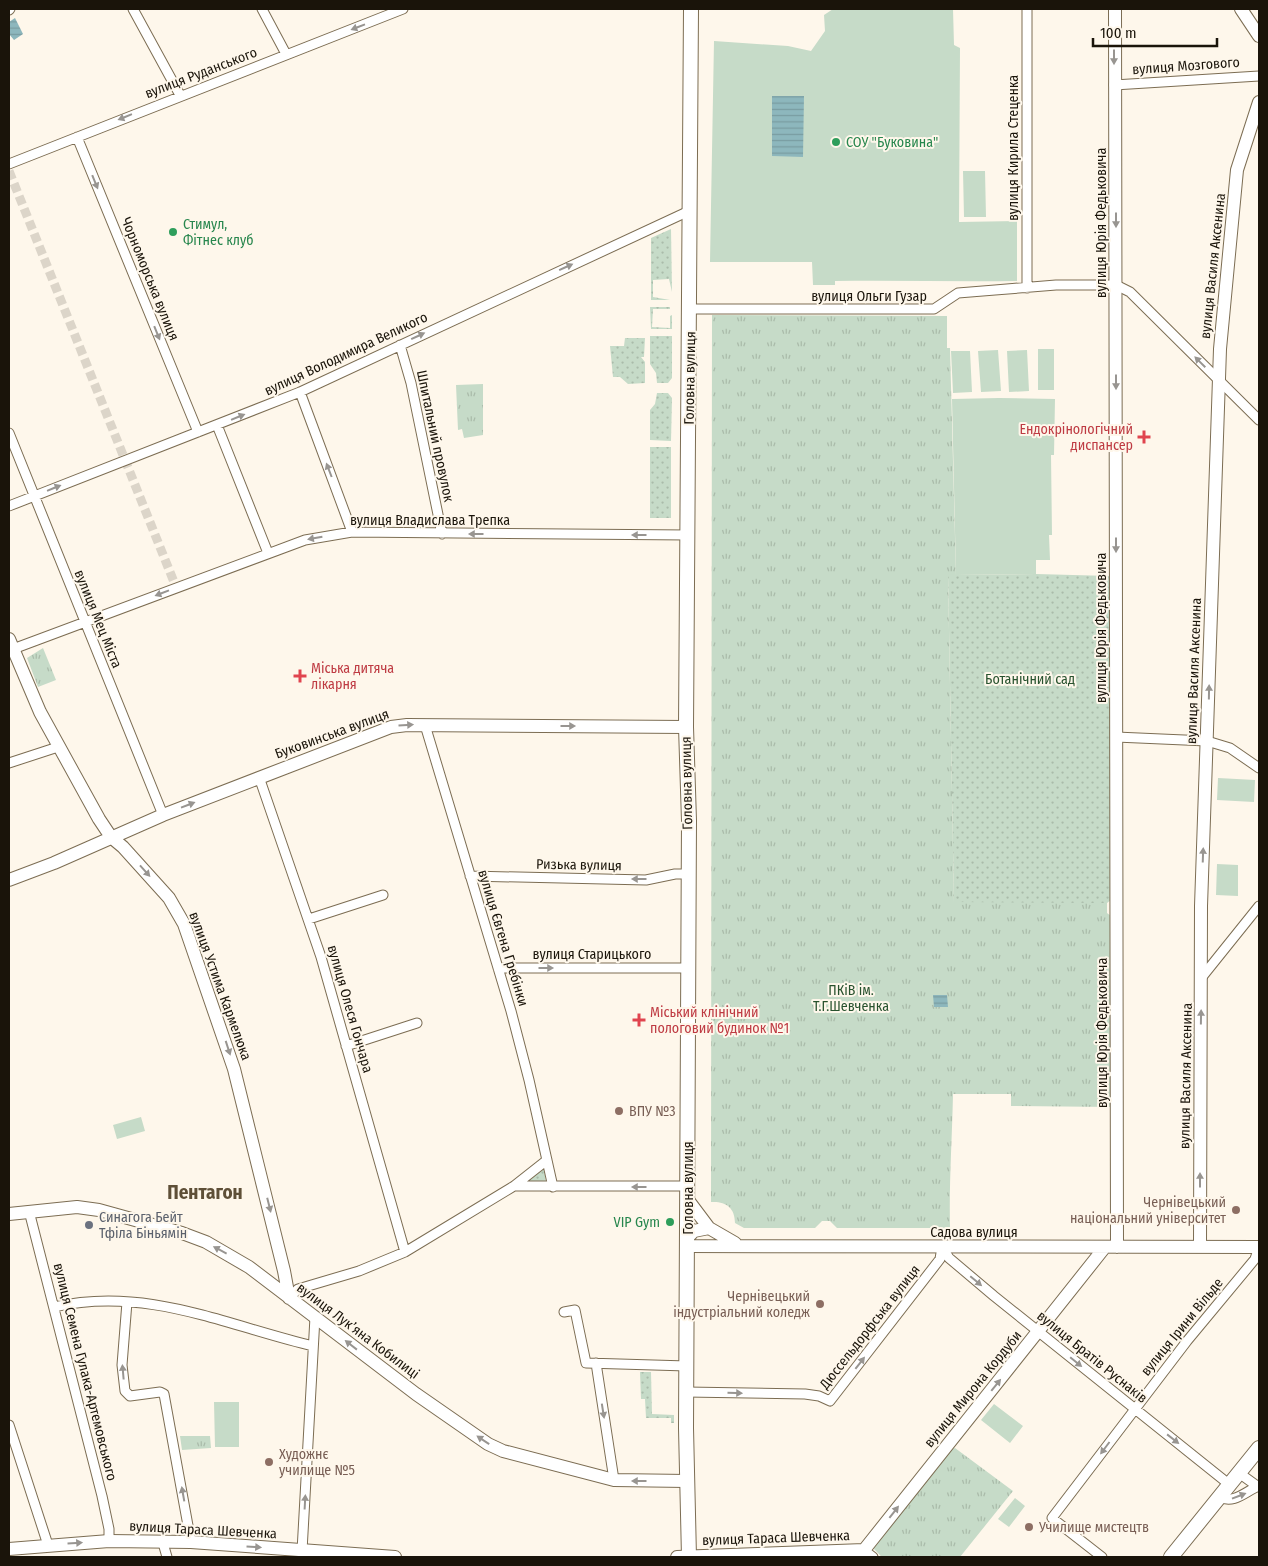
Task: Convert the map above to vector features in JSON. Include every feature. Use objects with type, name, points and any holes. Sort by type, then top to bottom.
[{"type":"main road","name":"Головна вулиця","points":[[685,1557],[688,1242],[686,727],[691,9]]},
{"type":"main road","points":[[1171,1557],[1259,1448]]},
{"type":"street","points":[[132,9],[180,95]]},
{"type":"street","points":[[262,9],[286,54]]},
{"type":"street","name":"вулиця Руданського","points":[[9,164],[390,11],[403,9]]},
{"type":"street","name":"вулиця Кирила Стеценка","points":[[1026,288],[1027,9]]},
{"type":"street","name":"вулиця Юрія Федьковича","points":[[1111,1247],[1116,738],[1115,9]]},
{"type":"street","points":[[1242,9],[1259,36]]},
{"type":"street","name":"вулиця Мозгового","points":[[1114,84],[1259,76]]},
{"type":"street","name":"вулиця Василя Аксенина","points":[[1200,1246],[1201,906],[1218,380],[1237,170],[1259,102]]},
{"type":"street","name":"Чорноморська вулиця","points":[[77,137],[198,432]]},
{"type":"street","name":"вулиця Володимира Великого","points":[[9,506],[300,392],[689,211]]},
{"type":"street","points":[[1116,285],[1130,292],[1259,420]]},
{"type":"street","name":"вулиця Ольги Гузар","points":[[690,308],[934,309],[958,294],[1026,288],[1116,285]]},
{"type":"street","name":"Шпитальний провулок","points":[[400,345],[411,383],[442,534]]},
{"type":"street","points":[[300,392],[352,532]]},
{"type":"street","points":[[217,425],[268,553]]},
{"type":"street","name":"вулиця Мец Міста","points":[[9,433],[163,815]]},
{"type":"street","name":"вулиця Владислава Трепка","points":[[11,644],[84,622],[305,540],[352,532],[688,535]]},
{"type":"street","name":"вулиця Устима Кармелюка","points":[[11,644],[58,747],[111,837],[123,846],[169,898],[184,924],[220,1025],[242,1097],[289,1298]]},
{"type":"street","name":"вулиця Євгена Гребінки","points":[[425,726],[530,1080],[553,1186]]},
{"type":"street","name":"Буковинська вулиця","points":[[9,880],[54,863],[163,815],[391,727],[686,727]]},
{"type":"street","points":[[1116,738],[1207,741],[1230,748],[1259,768]]},
{"type":"street","points":[[9,763],[58,747]]},
{"type":"street","name":"вулиця Олеся Гончара","points":[[259,777],[309,919],[405,1252]]},
{"type":"street","name":"Ризька вулиця","points":[[470,876],[646,880],[675,874],[687,874]]},
{"type":"street","points":[[309,919],[383,895]]},
{"type":"street","points":[[1202,977],[1259,906]]},
{"type":"street","name":"вулиця Старицького","points":[[498,968],[686,968]]},
{"type":"street","points":[[346,1046],[417,1023]]},
{"type":"street","points":[[289,1298],[298,1289],[358,1271],[405,1252],[514,1186],[547,1160]]},
{"type":"street","points":[[514,1186],[553,1186],[688,1193],[709,1228],[721,1237],[742,1246]]},
{"type":"street","name":"вулиця Лукʼяна Кобилиці","points":[[9,1214],[78,1207],[99,1210],[182,1233],[206,1242],[249,1267],[411,1391],[488,1444],[503,1450],[614,1480],[687,1481]]},
{"type":"street","name":"вулиця Семена Гулака-Артемовського","points":[[29,1211],[102,1496],[109,1529],[109,1541]]},
{"type":"street","points":[[688,1242],[694,1231],[709,1228]]},
{"type":"street","name":"Садова вулиця","points":[[688,1242],[742,1246],[1259,1247]]},
{"type":"street","name":"вулиця Братів Руснаків","points":[[942,1247],[949,1258],[1038,1332],[1230,1485]]},
{"type":"street","name":"Дюссельдорфська вулиця","points":[[686,1392],[805,1394],[819,1396],[830,1401],[940,1259],[942,1247]]},
{"type":"street","name":"вулиця Мирона Кордуби","points":[[869,1554],[1038,1332],[1111,1247]]},
{"type":"street","name":"вулиця Ірини Вільде","points":[[1102,1557],[1052,1518],[1134,1409],[1255,1259],[1259,1247]]},
{"type":"street","points":[[54,1307],[98,1299],[177,1308],[312,1346]]},
{"type":"street","points":[[127,1302],[122,1365],[125,1392],[130,1396],[160,1392],[164,1394],[191,1542]]},
{"type":"street","points":[[564,1312],[575,1310],[586,1363],[687,1366]]},
{"type":"street","points":[[302,1551],[315,1317]]},
{"type":"street","points":[[596,1363],[614,1480]]},
{"type":"street","points":[[9,1425],[48,1545]]},
{"type":"street","points":[[1220,1497],[1225,1500],[1234,1499],[1258,1486],[1239,1474]]},
{"type":"street","name":"вулиця Тараса Шевченка","points":[[9,1550],[109,1541],[191,1542],[395,1557]]},
{"type":"street","points":[[163,1543],[167,1557]]},
{"type":"street","name":"вулиця Тараса Шевченка","points":[[685,1557],[869,1554]]},
{"type":"green space","name":"СОУ \"Буковина\"","points":[[833,9],[953,9],[954,45],[960,48],[959,222],[1017,221],[1017,281],[835,281],[835,285],[813,285],[812,262],[710,262],[714,41],[788,46],[811,51],[825,31],[824,15]]},
{"type":"green space","points":[[963,171],[985,171],[986,217],[964,217]]},
{"type":"green space","points":[[671,229],[672,292],[669,279],[653,280],[653,297],[670,300],[651,300],[651,238]]},
{"type":"green space","points":[[650,307],[670,307],[670,309],[653,309],[652,327],[670,328],[670,316],[672,315],[672,329],[651,329]]},
{"type":"green space","name":"ПКіВ ім. Т.Г.Шевченка","points":[[712,315],[947,316],[947,348],[950,348],[956,575],[948,575],[954,902],[1107,903],[1107,913],[1111,916],[1111,1107],[1011,1106],[1011,1094],[953,1094],[950,1228],[837,1228],[830,1221],[822,1221],[815,1228],[744,1228],[735,1223],[735,1217],[728,1206],[711,1202]]},
{"type":"green space","points":[[650,336],[672,336],[672,378],[668,383],[657,383],[656,373],[650,364]]},
{"type":"green space","points":[[625,338],[645,338],[644,357],[641,357],[645,362],[645,383],[628,384],[620,377],[613,377],[610,346],[624,346]]},
{"type":"green space","points":[[1038,349],[1054,349],[1054,390],[1038,390]]},
{"type":"green space","points":[[998,350],[1001,391],[981,392],[978,351]]},
{"type":"green space","points":[[1027,350],[1029,391],[1009,392],[1007,351]]},
{"type":"green space","points":[[951,351],[970,351],[972,392],[953,393]]},
{"type":"green space","points":[[483,384],[483,435],[464,438],[462,429],[458,430],[456,385]]},
{"type":"green space","points":[[657,393],[668,393],[672,398],[671,441],[650,440],[650,410],[655,404]]},
{"type":"green space","points":[[952,399],[1055,399],[1054,455],[1051,455],[1052,535],[1049,535],[1050,560],[1036,560],[1036,574],[956,575]]},
{"type":"green space","points":[[650,447],[671,447],[671,518],[650,518]]},
{"type":"green space","name":"Ботанічний сад","points":[[1036,574],[1110,576],[1111,900],[1107,903],[954,903],[948,575]]},
{"type":"green space","points":[[43,648],[56,680],[38,687],[27,658]]},
{"type":"green space","points":[[1218,778],[1255,780],[1254,802],[1217,800]]},
{"type":"green space","points":[[1217,864],[1238,865],[1238,896],[1216,895]]},
{"type":"green space","points":[[141,1117],[145,1131],[117,1139],[113,1125]]},
{"type":"green space","points":[[544,1169],[546,1182],[527,1181],[540,1170]]},
{"type":"green space","points":[[640,1372],[651,1372],[652,1414],[674,1415],[674,1423],[671,1423],[671,1418],[646,1418],[645,1399],[641,1399]]},
{"type":"green space","points":[[214,1402],[239,1402],[239,1447],[215,1447]]},
{"type":"green space","points":[[994,1404],[1023,1426],[1010,1443],[981,1420]]},
{"type":"green space","points":[[180,1436],[210,1436],[211,1448],[182,1450]]},
{"type":"green space","points":[[955,1448],[1013,1491],[960,1557],[882,1557],[873,1548],[951,1450]]},
{"type":"green space","points":[[1015,1498],[1025,1506],[1009,1527],[998,1519]]},
{"type":"water","points":[[15,18],[23,34],[14,40],[9,34],[9,22]]},
{"type":"water","points":[[772,96],[804,96],[803,157],[772,156]]},
{"type":"water","points":[[933,995],[947,995],[948,1007],[934,1007]]},
{"type":"tunnel","points":[[9,171],[176,587]]},
{"type":"place","name":"СОУ \"Буковина\"","points":[[836,142]]},
{"type":"place","name":"Стимул, Фітнес клуб","points":[[173,232]]},
{"type":"place","name":"Ендокрінологічний диспансер","points":[[1144,437]]},
{"type":"place","name":"Міська дитяча лікарня","points":[[300,676]]},
{"type":"place","name":"Міський клінічний пологовий будинок №1","points":[[639,1020]]},
{"type":"place","name":"ВПУ №3","points":[[619,1111]]},
{"type":"place","name":"Чернівецький національний університет","points":[[1236,1210]]},
{"type":"place","name":"VIP Gym","points":[[670,1222]]},
{"type":"place","name":"Синагога Бейт Тфіла Біньямін","points":[[89,1225]]},
{"type":"place","name":"Чернівецький індустріальний коледж","points":[[820,1304]]},
{"type":"place","name":"Художнє училище №5","points":[[269,1462]]},
{"type":"place","name":"Училище мистецтв","points":[[1029,1527]]},
{"type":"district","name":"Пентагон","points":[[205,1192]]}]
